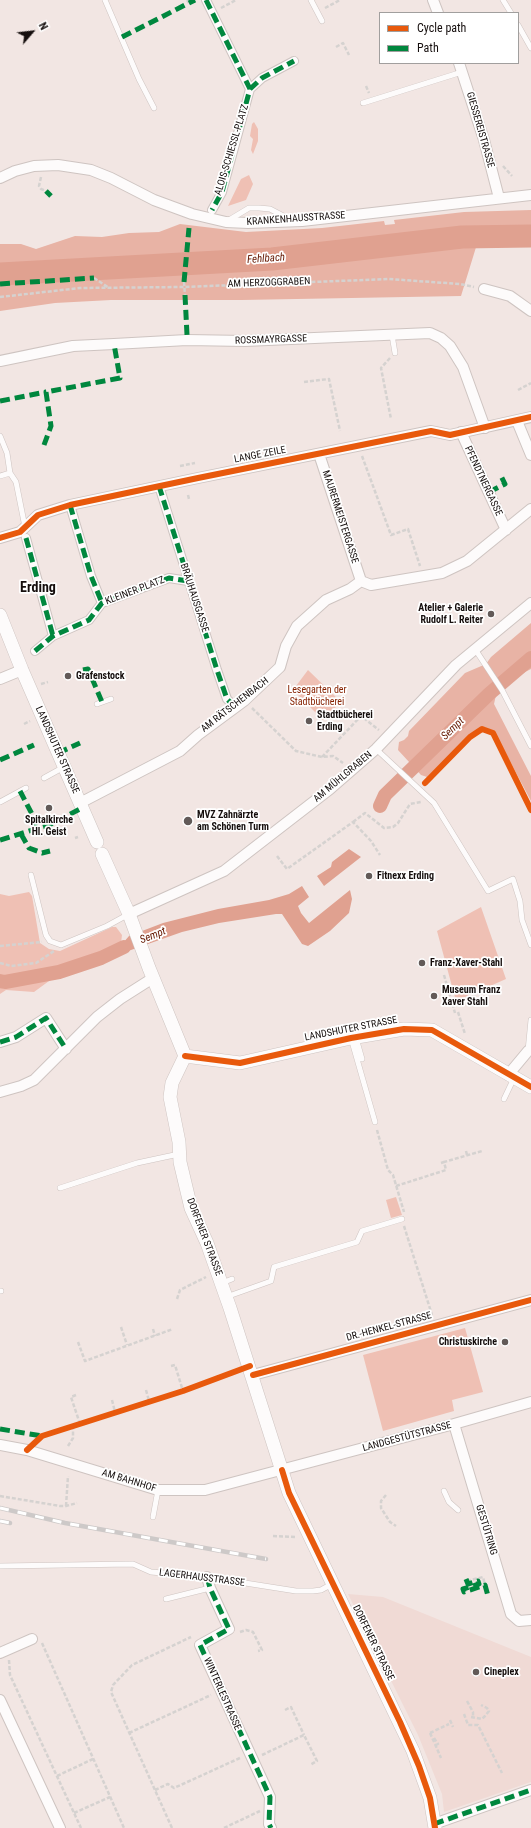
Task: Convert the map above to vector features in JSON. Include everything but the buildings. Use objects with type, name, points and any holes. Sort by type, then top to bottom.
[{"type":"street","points":[[206,0],[250,89],[262,78],[294,61]]},
{"type":"street","points":[[432,0],[438,12]]},
{"type":"street","name":"GIESSEREISTRASSE","points":[[461,68],[484,140],[500,198]]},
{"type":"street","name":"ALOIS-SCHIESSL-PLATZ","points":[[212,210],[222,192],[250,89]]},
{"type":"street","name":"KRANKENHAUSSTRASSE","points":[[0,178],[15,171],[34,166],[58,165],[91,170],[111,178],[154,200],[208,219],[226,222],[265,223],[291,221],[531,195]]},
{"type":"street","points":[[484,289],[510,296],[531,311]]},
{"type":"street","name":"ROSSMAYRGASSE","points":[[0,361],[73,346],[101,344],[187,340],[245,341],[430,333],[442,338],[450,346],[463,367],[485,428]]},
{"type":"street","name":"LANGE ZEILE","points":[[0,538],[20,532],[38,515],[70,506],[159,486],[431,431],[450,434],[485,428],[531,417]]},
{"type":"street","points":[[517,421],[531,455]]},
{"type":"street","name":"PFENDTNERGASSE","points":[[461,432],[506,530]]},
{"type":"street","name":"MAURERMEISTERGASSE","points":[[319,454],[361,581]]},
{"type":"street","name":"BRÄUHAUSGASSE","points":[[159,486],[188,581],[227,699],[235,707]]},
{"type":"street","points":[[70,506],[91,576],[102,603]]},
{"type":"street","points":[[361,581],[371,584],[442,573],[467,561],[531,509]]},
{"type":"street","points":[[26,538],[53,636],[34,651]]},
{"type":"street","name":"KLEINER PLATZ","points":[[53,636],[89,620],[102,603],[169,578],[188,581]]},
{"type":"street","name":"AM RÄTSCHENBACH","points":[[80,803],[180,751],[244,701],[280,667],[286,646],[297,626],[326,600],[350,589],[361,581]]},
{"type":"street","name":"AM MÜHLGRABEN","points":[[129,914],[224,872],[330,789],[376,749],[456,665],[531,603]]},
{"type":"street","name":"LANDSHUTER STRASSE","points":[[0,615],[22,670],[129,914],[185,1056],[240,1063],[354,1037],[404,1029],[432,1030],[531,1087]]},
{"type":"street","points":[[4,678],[22,670]]},
{"type":"street","points":[[0,1092],[21,1086],[34,1080],[98,1017],[120,999],[153,978]]},
{"type":"street","points":[[0,1042],[16,1036],[46,1018],[66,1049]]},
{"type":"street","points":[[511,1076],[530,1050]]},
{"type":"street","name":"DORFENER STRASSE","points":[[185,1056],[172,1083],[170,1097],[179,1142],[179,1154],[191,1208],[227,1281],[226,1297],[253,1375],[290,1493],[332,1584],[400,1722],[419,1766],[430,1798],[435,1826]]},
{"type":"street","name":"DR.-HENKEL-STRASSE","points":[[253,1375],[531,1300]]},
{"type":"street","name":"LANDGESTÜTSTRASSE","points":[[282,1470],[531,1402]]},
{"type":"street","name":"GESTÜTRING","points":[[454,1424],[511,1614],[519,1621],[531,1620]]},
{"type":"street","name":"AM BAHNHOF","points":[[0,1445],[28,1450],[158,1490],[169,1492],[205,1490],[282,1470]]},
{"type":"street","points":[[207,1577],[210,1588],[229,1629]]},
{"type":"street","name":"WINTERLESTRASSE","points":[[229,1629],[200,1645],[270,1797],[269,1824],[271,1828]]},
{"type":"street","points":[[5,1655],[33,1642]]},
{"type":"street","points":[[0,1700],[60,1828]]},
{"type":"street","points":[[435,1826],[531,1790]]},
{"type":"lane","points":[[105,0],[139,79],[154,108]]},
{"type":"lane","points":[[311,0],[322,20]]},
{"type":"lane","points":[[503,0],[510,12]]},
{"type":"lane","points":[[519,28],[531,48]]},
{"type":"lane","points":[[363,103],[461,68]]},
{"type":"lane","points":[[226,222],[249,208],[270,209],[291,221]]},
{"type":"lane","points":[[392,335],[395,353]]},
{"type":"lane","points":[[0,436],[6,453],[10,473],[16,482],[25,527]]},
{"type":"lane","points":[[0,476],[10,473]]},
{"type":"lane","points":[[475,649],[502,690],[531,746]]},
{"type":"lane","points":[[97,704],[111,699]]},
{"type":"lane","points":[[376,749],[434,803],[488,891],[513,879],[520,901],[522,920],[531,945]]},
{"type":"lane","points":[[44,778],[64,767]]},
{"type":"lane","points":[[0,802],[26,788]]},
{"type":"lane","points":[[31,875],[46,935],[50,941],[61,945],[107,926],[129,914]]},
{"type":"lane","points":[[530,1050],[531,1020]]},
{"type":"lane","points":[[354,1037],[362,1059]]},
{"type":"lane","name":"LANDSHUTER STRASSE","points":[[354,1037],[375,1122]]},
{"type":"lane","points":[[504,1099],[511,1076]]},
{"type":"lane","points":[[60,1188],[137,1163],[179,1154]]},
{"type":"lane","points":[[226,1297],[271,1282],[274,1267],[357,1242],[362,1231],[402,1219]]},
{"type":"lane","points":[[153,1517],[158,1490]]},
{"type":"lane","points":[[444,1491],[449,1502],[458,1510]]},
{"type":"lane","name":"LAGERHAUSSTRASSE","points":[[0,1566],[133,1564],[151,1572],[207,1577],[302,1591],[321,1590],[332,1584]]},
{"type":"lane","points":[[166,1599],[210,1588]]},
{"type":"path","points":[[212,13],[236,0]]},
{"type":"path","points":[[330,6],[340,0]]},
{"type":"path","points":[[336,47],[343,43],[349,55]]},
{"type":"path","points":[[41,174],[39,186],[41,189],[46,191]]},
{"type":"path","points":[[94,278],[109,288]]},
{"type":"path","points":[[184,282],[184,295]]},
{"type":"path","points":[[391,419],[381,368],[395,353]]},
{"type":"path","points":[[304,382],[329,379],[340,431]]},
{"type":"path","points":[[518,390],[531,383]]},
{"type":"path","points":[[359,446],[391,535],[408,529],[423,576]]},
{"type":"path","points":[[180,466],[195,463]]},
{"type":"path","points":[[244,701],[296,751],[322,757],[333,756],[347,766]]},
{"type":"path","points":[[322,757],[361,716],[381,732]]},
{"type":"path","points":[[277,856],[287,869],[365,813],[384,828],[393,827],[410,804],[424,801]]},
{"type":"path","points":[[353,822],[371,841],[380,855]]},
{"type":"path","points":[[0,946],[50,941]]},
{"type":"path","points":[[0,963],[11,966],[36,963],[61,945]]},
{"type":"path","points":[[444,975],[454,1013]]},
{"type":"path","points":[[458,1012],[466,1035]]},
{"type":"path","points":[[375,1122],[388,1170],[393,1175],[404,1214],[402,1219],[432,1315]]},
{"type":"path","points":[[466,1151],[467,1155]]},
{"type":"path","points":[[441,1163],[482,1151]]},
{"type":"path","points":[[396,1186],[446,1170],[444,1162]]},
{"type":"path","points":[[177,1299],[180,1290],[206,1277]]},
{"type":"path","points":[[121,1327],[127,1345]]},
{"type":"path","points":[[152,1329],[155,1336]]},
{"type":"path","points":[[78,1342],[85,1361],[173,1329]]},
{"type":"path","points":[[171,1366],[175,1365],[183,1390]]},
{"type":"path","points":[[146,1390],[149,1401]]},
{"type":"path","points":[[76,1395],[71,1397],[80,1424]]},
{"type":"path","points":[[112,1400],[115,1412]]},
{"type":"path","points":[[68,1446],[72,1438],[73,1426]]},
{"type":"path","points":[[66,1506],[68,1476]]},
{"type":"path","points":[[386,1495],[381,1501],[381,1508],[390,1522],[396,1526]]},
{"type":"path","points":[[0,1496],[66,1506],[77,1503]]},
{"type":"path","points":[[273,1536],[297,1537]]},
{"type":"path","points":[[467,1581],[483,1577],[485,1585]]},
{"type":"path","points":[[229,1629],[236,1634],[246,1630],[253,1632],[262,1650],[258,1651]]},
{"type":"path","points":[[172,1828],[111,1692],[113,1685],[132,1665],[192,1636],[200,1645]]},
{"type":"path","points":[[33,1642],[41,1642],[124,1828]]},
{"type":"path","points":[[5,1655],[10,1675],[81,1828]]},
{"type":"path","points":[[129,1732],[220,1691]]},
{"type":"path","points":[[467,1701],[473,1712],[473,1717]]},
{"type":"path","points":[[473,1717],[482,1719],[488,1711],[487,1708],[481,1705]]},
{"type":"path","points":[[284,1710],[291,1707],[317,1761],[310,1765]]},
{"type":"path","points":[[464,1714],[468,1725],[478,1725],[502,1773]]},
{"type":"path","points":[[473,1717],[477,1714]]},
{"type":"path","points":[[441,1758],[430,1733],[450,1722],[453,1727]]},
{"type":"path","points":[[155,1790],[168,1784],[174,1788],[304,1735]]},
{"type":"path","points":[[434,1738],[438,1744],[435,1745]]},
{"type":"path","points":[[57,1776],[93,1759]]},
{"type":"path","points":[[74,1813],[110,1797]]},
{"type":"path","points":[[224,1828],[269,1806]]},
{"type":"shaded area","points":[[531,210],[531,228],[481,231],[461,296],[242,300],[111,300],[55,303],[0,311],[0,244],[21,244],[36,249],[75,236],[102,237],[129,233],[159,232],[180,224],[246,232],[322,228],[384,221],[385,225],[395,224],[394,220],[464,212]]},
{"type":"shaded area","points":[[531,623],[531,669],[513,678],[501,688],[496,695],[494,704],[531,776],[531,801],[494,731],[484,727],[464,741],[427,777],[421,775],[398,750],[399,742],[408,736],[409,731],[465,673],[486,664],[491,657]]},
{"type":"shaded area","points":[[348,1594],[383,1597],[531,1657],[531,1782],[444,1812],[442,1794],[418,1735]]},
{"type":"green space","points":[[254,122],[258,129],[258,141],[253,154],[251,150],[253,139],[250,136],[252,124]]},
{"type":"green space","points":[[249,175],[253,184],[246,200],[228,206],[241,179]]},
{"type":"green space","name":"Lesegarten der Stadtbücherei","points":[[308,670],[341,702],[323,720],[293,690]]},
{"type":"green space","points":[[29,892],[32,896],[40,943],[49,949],[60,951],[112,927],[116,927],[122,935],[121,943],[75,962],[34,992],[6,990],[0,994],[0,894],[9,896]]},
{"type":"green space","points":[[481,907],[506,979],[456,1001],[437,931]]},
{"type":"green space","points":[[396,1197],[402,1215],[391,1218],[386,1200]]},
{"type":"green space","points":[[465,1328],[483,1392],[452,1400],[454,1411],[383,1431],[363,1355]]},
{"type":"water","points":[[531,230],[531,245],[480,242],[481,232]]},
{"type":"water","points":[[349,849],[361,857],[324,886],[317,876],[331,867],[332,862]]},
{"type":"water","points":[[302,886],[309,897],[298,906],[301,913],[309,923],[350,890],[352,899],[349,913],[330,931],[308,946],[302,944],[282,914],[276,914],[219,923],[182,932],[114,956],[107,954],[123,943],[129,936],[163,923],[218,909],[269,900],[289,894]]},
{"type":"waterway","name":"Fehlbach","points":[[0,274],[272,259],[462,237],[531,236]]},
{"type":"waterway","name":"Sempt","points":[[380,806],[385,795],[489,694],[531,658]]},
{"type":"waterway","name":"Sempt","points":[[0,981],[5,982],[59,972],[101,958],[124,947]]},
{"type":"railway","points":[[0,1508],[65,1523],[266,1559]]},
{"type":"railway","points":[[0,1521],[10,1523]]},
{"type":"marked path","points":[[122,37],[195,0]]},
{"type":"marked path","points":[[206,0],[250,89],[222,192],[212,210]]},
{"type":"marked path","points":[[250,89],[262,78],[294,61]]},
{"type":"marked path","points":[[46,191],[51,196]]},
{"type":"marked path","points":[[184,282],[189,228]]},
{"type":"marked path","points":[[0,284],[94,278]]},
{"type":"marked path","points":[[185,295],[187,335]]},
{"type":"marked path","points":[[44,445],[51,426],[46,392],[120,378],[114,344]]},
{"type":"marked path","points":[[0,401],[46,392]]},
{"type":"marked path","points":[[489,492],[505,484],[501,476]]},
{"type":"marked path","points":[[159,486],[217,670],[227,699],[235,707]]},
{"type":"marked path","points":[[70,505],[91,576],[102,603]]},
{"type":"marked path","points":[[26,538],[53,636]]},
{"type":"marked path","points":[[35,651],[53,636],[89,620],[102,603],[169,578],[188,581]]},
{"type":"marked path","points":[[83,670],[88,669],[102,702]]},
{"type":"marked path","points":[[58,753],[80,743]]},
{"type":"marked path","points":[[0,760],[34,745]]},
{"type":"marked path","points":[[20,791],[33,816],[36,830]]},
{"type":"marked path","points":[[0,840],[49,825],[82,808]]},
{"type":"marked path","points":[[21,834],[29,848],[42,853],[50,851]]},
{"type":"marked path","points":[[0,1042],[16,1037],[46,1018],[66,1049]]},
{"type":"marked path","points":[[0,1429],[42,1436]]},
{"type":"marked path","points":[[207,1577],[210,1588],[229,1629],[200,1645],[270,1797],[269,1824],[271,1828]]},
{"type":"marked path","points":[[466,1579],[468,1584],[478,1581],[479,1584],[463,1589],[464,1592],[485,1585],[488,1596]]},
{"type":"marked path","points":[[434,1824],[531,1790]]},
{"type":"cycle path","points":[[0,538],[20,532],[38,515],[70,505],[431,431],[450,435],[531,417]]},
{"type":"cycle path","points":[[425,783],[470,737],[482,729],[493,733],[531,810]]},
{"type":"cycle path","points":[[185,1056],[240,1063],[351,1038],[404,1029],[432,1030],[531,1087]]},
{"type":"cycle path","points":[[253,1375],[531,1300]]},
{"type":"cycle path","points":[[27,1450],[42,1436],[183,1391],[250,1366]]},
{"type":"cycle path","points":[[282,1470],[289,1493],[400,1722],[419,1766],[430,1798],[435,1828]]},
{"type":"place","name":"Atelier + Galerie Rudolf L. Reiter","points":[[491,614]]},
{"type":"place","name":"Grafenstock","points":[[68,676]]},
{"type":"place","name":"Stadtbücherei Erding","points":[[309,721]]},
{"type":"place","name":"Spitalkirche Hl. Geist","points":[[49,808]]},
{"type":"place","name":"MVZ Zahnärzte am Schönen Turm","points":[[188,821]]},
{"type":"place","name":"Fitnexx Erding","points":[[369,876]]},
{"type":"place","name":"Franz-Xaver-Stahl","points":[[422,963]]},
{"type":"place","name":"Museum Franz Xaver Stahl","points":[[434,996]]},
{"type":"place","name":"Christuskirche","points":[[505,1342]]},
{"type":"place","name":"Cineplex","points":[[476,1672]]},
{"type":"district","name":"Erding","points":[[38,588]]}]
